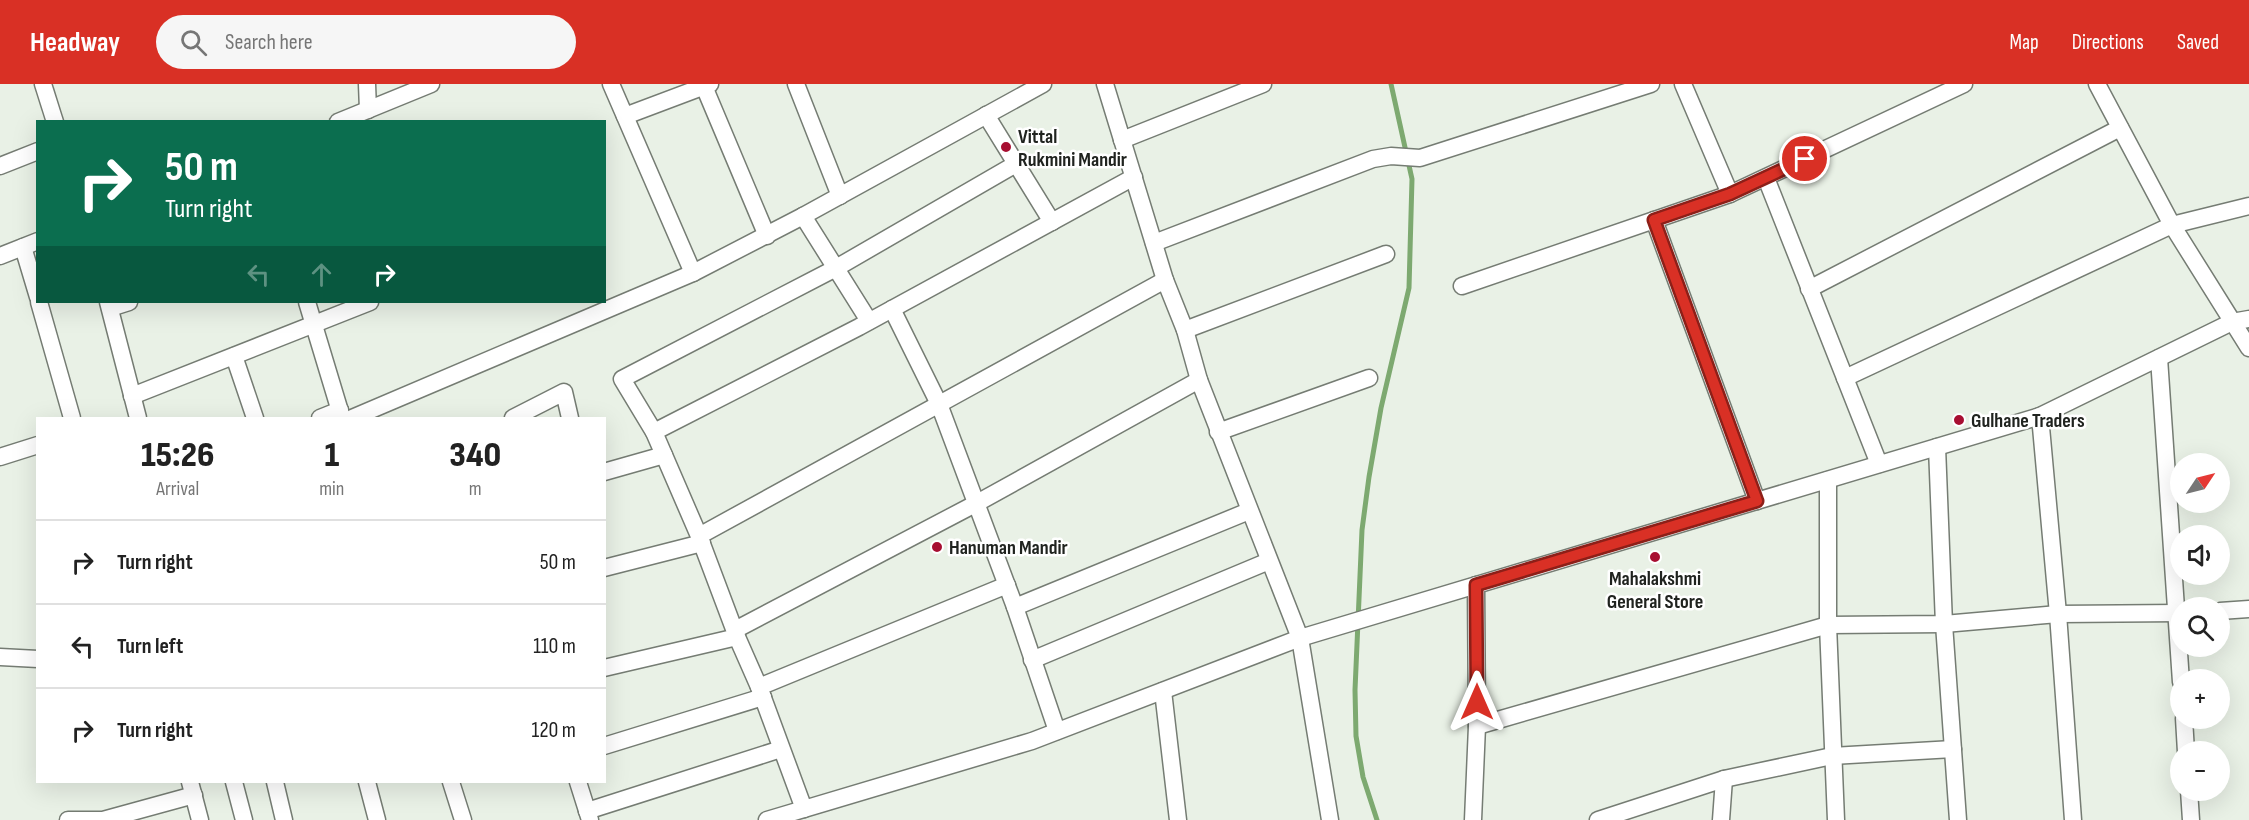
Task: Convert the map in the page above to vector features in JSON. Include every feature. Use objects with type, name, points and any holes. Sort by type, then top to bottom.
[{"type":"street","points":[[43,84],[54,120]]},
{"type":"street","points":[[368,84],[368,110]]},
{"type":"street","points":[[343,120],[431,84]]},
{"type":"street","points":[[611,84],[693,273]]},
{"type":"street","points":[[796,84],[840,196]]},
{"type":"street","points":[[307,303],[345,416],[693,273],[767,236],[1043,84]]},
{"type":"street","points":[[1105,84],[1165,280],[1185,330],[1199,380],[1300,638],[1330,820]]},
{"type":"street","points":[[1122,140],[1263,84]]},
{"type":"street","points":[[1154,243],[1373,159],[1391,156],[1420,158],[1651,84]]},
{"type":"street","points":[[1683,84],[1730,194]]},
{"type":"street","points":[[1462,286],[1730,194],[1964,84]]},
{"type":"street","points":[[2097,84],[2172,225],[2241,321],[2249,348]]},
{"type":"street","points":[[625,116],[706,85],[767,236]]},
{"type":"street","points":[[986,115],[1052,222]]},
{"type":"street","points":[[1809,289],[2120,128]]},
{"type":"street","points":[[0,166],[36,152]]},
{"type":"street","points":[[804,809],[761,692],[700,540],[654,432],[622,379],[836,268],[1016,164]]},
{"type":"street","points":[[654,432],[892,309],[1134,177]]},
{"type":"street","points":[[1766,178],[1879,464]]},
{"type":"street","points":[[1845,378],[2172,225],[2249,206]]},
{"type":"street","points":[[803,216],[869,321]]},
{"type":"street","points":[[1654,220],[1757,501]]},
{"type":"street","points":[[0,256],[30,244],[36,284]]},
{"type":"street","points":[[1185,330],[1386,254]]},
{"type":"street","points":[[606,567],[700,540],[939,404],[1165,280]]},
{"type":"street","points":[[39,303],[72,417]]},
{"type":"street","points":[[132,396],[367,303]]},
{"type":"street","points":[[109,305],[138,417]]},
{"type":"street","points":[[892,309],[939,404],[1015,606],[1057,731]]},
{"type":"street","points":[[770,820],[1032,741],[1300,638],[2040,416],[2241,321]]},
{"type":"street","points":[[234,356],[255,417]]},
{"type":"street","points":[[2159,358],[2178,597]]},
{"type":"street","points":[[1218,432],[1369,378]]},
{"type":"street","points":[[606,667],[736,633],[1199,380]]},
{"type":"street","points":[[515,417],[564,392],[570,417]]},
{"type":"street","points":[[2040,416],[2058,614],[2073,820]]},
{"type":"street","points":[[0,457],[36,446]]},
{"type":"street","points":[[1937,447],[1944,624],[1958,820]]},
{"type":"street","points":[[606,471],[664,455]]},
{"type":"street","points":[[1828,480],[1828,625],[1836,820]]},
{"type":"street","points":[[1015,606],[1249,511]]},
{"type":"street","points":[[1032,660],[1269,561]]},
{"type":"street","points":[[606,745],[761,692],[1007,585]]},
{"type":"street","points":[[1473,820],[1477,726],[1476,585]]},
{"type":"street","points":[[2230,610],[2249,609]]},
{"type":"street","points":[[1477,726],[1828,625],[1944,624],[2058,614],[2170,613]]},
{"type":"street","points":[[0,657],[36,659]]},
{"type":"street","points":[[1163,691],[1178,820]]},
{"type":"street","points":[[578,783],[589,816],[781,749]]},
{"type":"street","points":[[1598,820],[1724,779],[1832,756],[1953,749]]},
{"type":"street","points":[[1721,820],[1724,779]]},
{"type":"street","points":[[234,783],[244,820]]},
{"type":"street","points":[[275,783],[284,820]]},
{"type":"street","points":[[367,783],[377,820]]},
{"type":"street","points":[[451,783],[463,820]]},
{"type":"street","points":[[68,820],[103,820],[192,788],[200,820]]},
{"type":"street","points":[[2190,801],[2191,820]]},
{"type":"waterway","points":[[1377,820],[1363,777],[1356,736],[1355,690],[1362,530],[1369,477],[1381,408],[1409,288],[1412,179],[1391,84]]},
{"type":"place","name":"Vittal Rukmini Mandir","points":[[1006,147]]},
{"type":"place","name":"Gulhane Traders","points":[[1959,420]]},
{"type":"place","name":"Hanuman Mandir","points":[[937,547]]},
{"type":"place","name":"Mahalakshmi General Store","points":[[1655,557]]},
{"type":"route","points":[[1477,702],[1476,585],[1757,501],[1654,220],[1730,194],[1805,159]]}]
